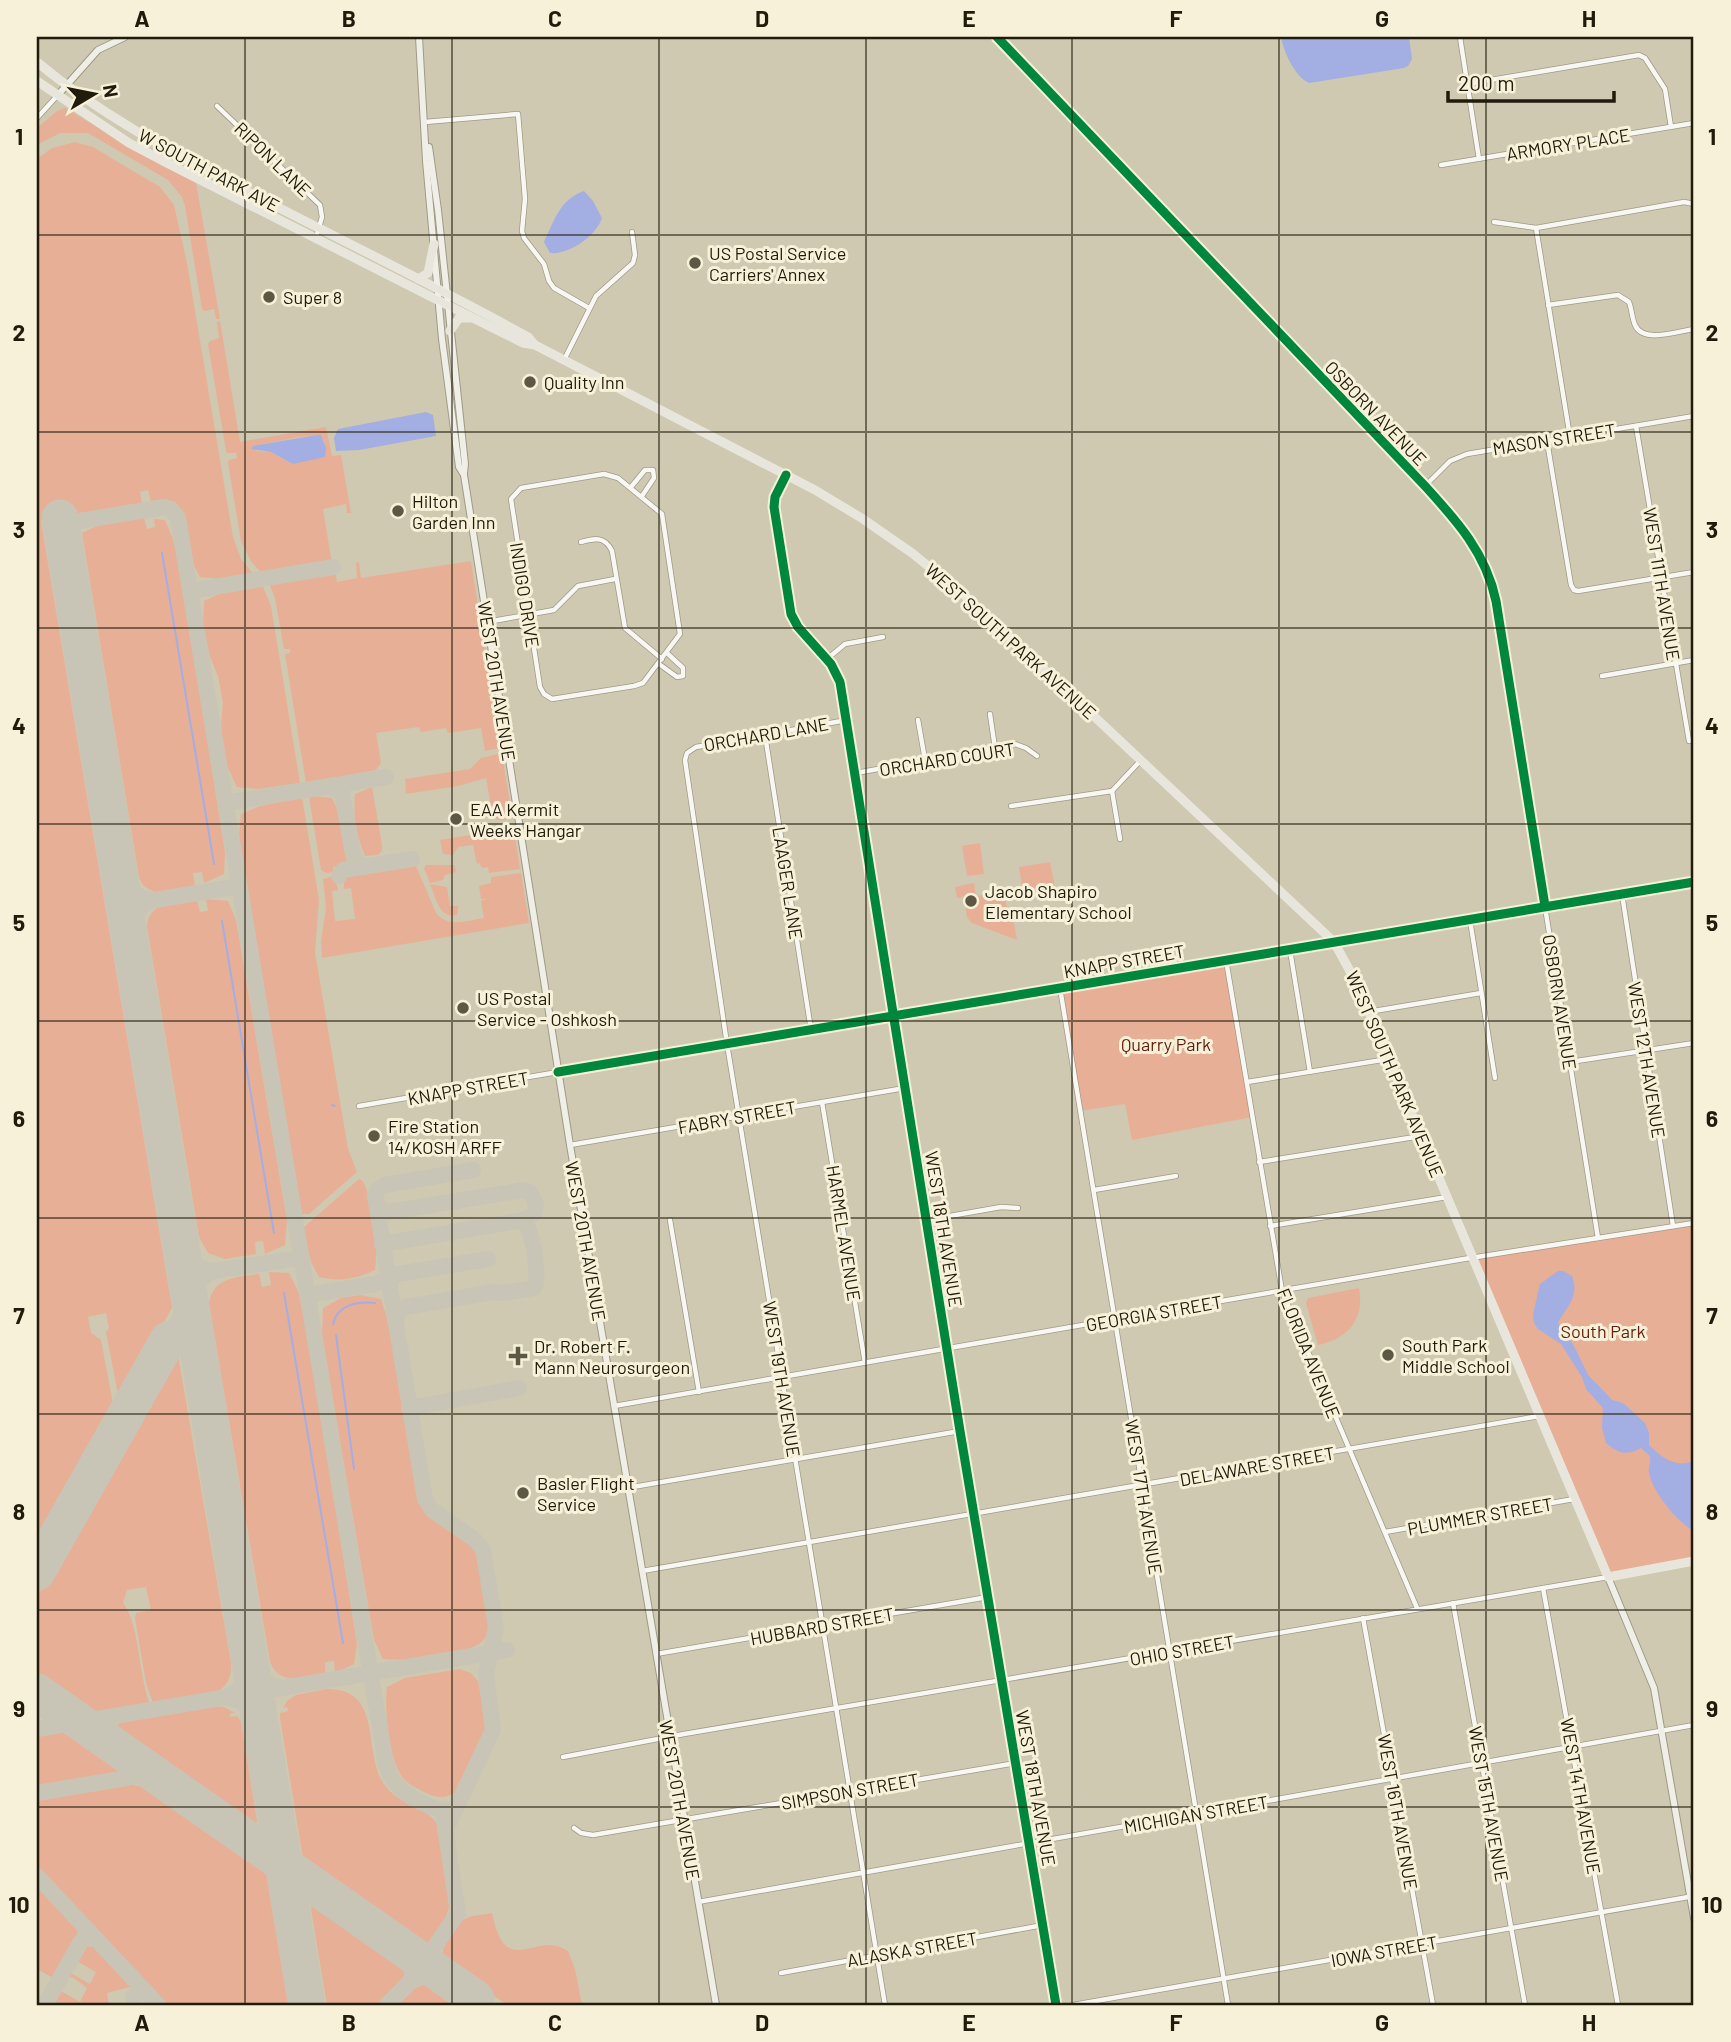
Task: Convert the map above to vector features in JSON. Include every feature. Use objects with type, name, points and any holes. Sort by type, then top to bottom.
[{"type":"main road","points":[[57,96],[98,50],[125,37]]},
{"type":"main road","name":"WEST 20TH AVENUE","points":[[419,37],[426,171],[451,408],[460,467],[464,475],[570,1145],[716,2005]]},
{"type":"main road","name":"W SOUTH PARK AVE","points":[[37,62],[66,86],[160,146],[352,245]]},
{"type":"main road","name":"W SOUTH PARK AVE","points":[[37,81],[129,143],[348,254]]},
{"type":"main road","name":"WEST 20TH AVENUE","points":[[426,136],[432,161],[466,464],[464,475]]},
{"type":"main road","points":[[418,279],[428,273],[434,244]]},
{"type":"main road","name":"WEST SOUTH PARK AVENUE","points":[[352,245],[528,337],[535,345]]},
{"type":"main road","name":"WEST SOUTH PARK AVENUE","points":[[348,254],[472,318],[535,345],[786,475],[863,519],[933,569],[964,595],[1334,942],[1346,961],[1368,1012],[1651,1681],[1694,1918]]},
{"type":"main road","points":[[450,331],[459,318],[472,318]]},
{"type":"main road","name":"KNAPP STREET","points":[[558,1072],[1694,882]]},
{"type":"main road","name":"OHIO STREET","points":[[1608,1577],[1694,1561]]},
{"type":"street","name":"OSBORN AVENUE","points":[[997,37],[1425,486],[1471,539],[1484,563],[1494,590],[1598,1238]]},
{"type":"street","points":[[1460,37],[1479,159]]},
{"type":"street","points":[[1467,84],[1639,55],[1645,58],[1665,89],[1671,127]]},
{"type":"street","points":[[37,118],[57,96]]},
{"type":"street","name":"RIPON LANE","points":[[217,106],[320,205],[320,229]]},
{"type":"street","points":[[425,122],[518,114],[525,199],[522,223],[524,238],[544,264],[554,288],[589,308]]},
{"type":"street","name":"ARMORY PLACE","points":[[1441,165],[1694,123]]},
{"type":"street","points":[[1494,222],[1536,228],[1684,202],[1694,204]]},
{"type":"street","points":[[1536,228],[1570,437]]},
{"type":"street","points":[[316,238],[320,229]]},
{"type":"street","points":[[564,361],[589,308],[602,290],[633,263],[635,255],[632,232]]},
{"type":"street","points":[[1548,305],[1618,295],[1629,302],[1634,323],[1642,333],[1650,335],[1694,329]]},
{"type":"street","name":"MASON STREET","points":[[1425,486],[1458,457],[1694,416]]},
{"type":"street","name":"WEST 11TH AVENUE","points":[[1636,426],[1676,664],[1692,741]]},
{"type":"street","points":[[1547,441],[1570,585],[1574,590],[1578,592],[1694,572]]},
{"type":"street","points":[[631,487],[645,470],[653,470],[654,478],[642,496]]},
{"type":"street","name":"INDIGO DRIVE","points":[[604,474],[615,476],[631,487],[660,510],[664,519],[681,630],[648,679],[637,685],[552,699],[544,694],[540,687],[510,504],[513,494],[521,488],[604,474]]},
{"type":"street","name":"WEST 18TH AVENUE","points":[[786,475],[775,497],[774,507],[790,608],[797,627],[827,659],[838,676],[847,720],[960,1431],[1056,2005]]},
{"type":"street","points":[[581,542],[597,538],[608,544],[612,551],[625,628],[677,677],[683,676],[683,668],[667,653]]},
{"type":"street","points":[[487,622],[528,616],[557,608],[578,586],[615,579]]},
{"type":"street","points":[[827,659],[845,644],[884,637]]},
{"type":"street","points":[[1602,676],[1694,660]]},
{"type":"street","points":[[990,714],[995,748]]},
{"type":"street","name":"ORCHARD LANE","points":[[687,753],[696,747],[847,720]]},
{"type":"street","points":[[918,720],[925,760]]},
{"type":"street","name":"LAAGER LANE","points":[[765,735],[811,1030]]},
{"type":"street","name":"ORCHARD COURT","points":[[856,774],[1020,745],[1037,755]]},
{"type":"street","name":"WEST 19TH AVENUE","points":[[687,753],[685,760],[727,1044],[885,2005]]},
{"type":"street","points":[[1011,806],[1112,790],[1142,760]]},
{"type":"street","points":[[1112,790],[1120,839]]},
{"type":"street","name":"WEST 12TH AVENUE","points":[[1622,894],[1673,1226]]},
{"type":"street","points":[[1469,920],[1494,1078]]},
{"type":"street","points":[[1290,950],[1310,1072]]},
{"type":"street","name":"FLORIDA AVENUE","points":[[1226,960],[1282,1291],[1417,1608]]},
{"type":"street","name":"WEST 17TH AVENUE","points":[[1060,988],[1228,2005]]},
{"type":"street","points":[[1368,1012],[1480,993]]},
{"type":"street","points":[[1570,1062],[1694,1042]]},
{"type":"street","points":[[1247,1082],[1388,1059]]},
{"type":"street","name":"KNAPP STREET","points":[[359,1106],[558,1072]]},
{"type":"street","name":"FABRY STREET","points":[[570,1145],[905,1088]]},
{"type":"street","name":"HARMEL AVENUE","points":[[822,1102],[865,1363]]},
{"type":"street","points":[[1259,1162],[1421,1136]]},
{"type":"street","points":[[1093,1190],[1175,1176]]},
{"type":"street","points":[[1270,1226],[1447,1197]]},
{"type":"street","points":[[927,1220],[1001,1207],[1018,1208]]},
{"type":"street","points":[[670,1220],[699,1392]]},
{"type":"street","name":"GEORGIA STREET","points":[[614,1406],[1473,1258],[1694,1223]]},
{"type":"street","name":"DELAWARE STREET","points":[[642,1571],[1540,1416]]},
{"type":"street","points":[[627,1488],[960,1431]]},
{"type":"street","name":"PLUMMER STREET","points":[[1385,1532],[1575,1499]]},
{"type":"street","name":"OHIO STREET","points":[[563,1757],[1608,1577]]},
{"type":"street","name":"WEST 14TH AVENUE","points":[[1543,1588],[1618,2005]]},
{"type":"street","name":"HUBBARD STREET","points":[[656,1654],[988,1597]]},
{"type":"street","name":"WEST 15TH AVENUE","points":[[1453,1603],[1525,2005]]},
{"type":"street","name":"WEST 16TH AVENUE","points":[[1363,1618],[1433,2005]]},
{"type":"street","name":"MICHIGAN STREET","points":[[698,1902],[1694,1725]]},
{"type":"street","name":"SIMPSON STREET","points":[[574,1828],[593,1835],[1016,1763]]},
{"type":"street","name":"IOWA STREET","points":[[1073,2005],[1692,1896]]},
{"type":"street","name":"ALASKA STREET","points":[[781,1973],[1043,1926]]},
{"type":"green space","points":[[65,108],[196,183],[220,319],[216,319],[214,309],[202,309],[185,206],[182,197],[168,180],[88,133],[60,133],[37,145],[37,128],[57,111]]},
{"type":"green space","points":[[75,142],[93,147],[160,187],[174,205],[187,263],[233,537],[241,559],[254,575],[220,579],[200,577],[191,560],[181,509],[168,501],[151,502],[148,490],[140,492],[142,503],[41,521],[172,1308],[121,1397],[106,1332],[109,1328],[106,1313],[88,1317],[91,1333],[101,1340],[114,1409],[37,1544],[37,159],[52,148]]},
{"type":"green space","points":[[220,321],[240,442],[326,427],[332,456],[341,455],[351,513],[347,513],[346,504],[323,509],[332,564],[262,574],[251,561],[241,541],[228,463],[229,460],[237,458],[236,453],[226,451],[208,344],[219,338],[217,322]],"holes":[[[321,435],[325,443],[293,464],[271,452],[257,451],[253,446]]]},
{"type":"green space","points":[[144,518],[147,529],[155,527],[154,519],[165,520],[173,539],[183,584],[225,853],[224,874],[204,883],[202,872],[193,873],[195,886],[163,892],[148,889],[139,877],[82,533],[96,526]]},
{"type":"green space","points":[[471,561],[500,748],[485,751],[481,728],[448,733],[446,728],[421,732],[419,727],[376,733],[381,763],[376,770],[306,783],[285,654],[290,653],[290,649],[284,649],[275,598],[269,583],[335,571],[337,582],[357,578],[356,563],[359,562],[361,578]]},
{"type":"green space","points":[[262,584],[271,606],[300,783],[258,789],[237,787],[228,768],[221,723],[223,703],[203,625],[204,601],[221,593]]},
{"type":"green space","points":[[502,755],[512,815],[505,820],[493,817],[486,778],[458,786],[406,794],[405,779],[470,769],[481,758]]},
{"type":"green space","points":[[372,787],[382,851],[378,855],[365,856],[356,825],[355,794]]},
{"type":"green space","points":[[302,797],[319,900],[315,952],[348,1149],[357,1172],[309,1214],[302,1214],[239,835],[241,814],[260,806]]},
{"type":"green space","points":[[309,797],[332,798],[340,816],[348,864],[333,867],[333,872],[326,873],[321,870]]},
{"type":"green space","points":[[513,825],[520,869],[489,873],[488,867],[482,868],[477,864],[473,845],[458,847],[453,855],[443,854],[440,840],[477,834],[477,830]]},
{"type":"green space","points":[[980,843],[984,874],[967,876],[962,846]]},
{"type":"green space","points":[[1050,862],[1056,892],[1024,897],[1019,867]]},
{"type":"green space","points":[[407,865],[416,866],[436,913],[452,922],[484,918],[481,901],[486,899],[481,899],[479,886],[491,883],[491,877],[521,873],[529,923],[322,958],[321,941],[326,908],[323,879],[334,876],[338,890],[332,891],[335,921],[355,919],[351,888],[344,889],[344,875]]},
{"type":"green space","points":[[426,865],[454,865],[456,870],[445,875],[443,880],[430,883],[424,868]]},
{"type":"green space","points":[[974,883],[976,896],[994,893],[1005,897],[1007,908],[1011,908],[1017,940],[972,923],[967,917],[964,897],[957,898],[955,887]]},
{"type":"green space","points":[[430,884],[447,887],[450,906],[458,906],[457,915],[442,911]]},
{"type":"green space","points":[[206,899],[228,901],[236,920],[287,1220],[285,1245],[265,1254],[263,1241],[255,1242],[256,1254],[225,1259],[208,1253],[199,1237],[147,926],[153,911],[159,907],[197,900],[200,912],[208,911]]},
{"type":"green space","name":"Quarry Park","points":[[1226,960],[1252,1117],[1132,1140],[1125,1104],[1080,1111],[1060,988]]},
{"type":"green space","points":[[359,1179],[367,1190],[373,1212],[376,1235],[375,1270],[347,1279],[319,1277],[311,1262],[303,1228]]},
{"type":"green space","name":"South Park","points":[[1694,1223],[1694,1561],[1608,1576],[1473,1258]]},
{"type":"green space","points":[[269,1272],[289,1273],[298,1291],[308,1336],[357,1644],[354,1664],[335,1673],[334,1661],[325,1662],[325,1675],[301,1679],[280,1675],[270,1662],[209,1303],[215,1288],[227,1280],[259,1274],[262,1287],[271,1285]]},
{"type":"green space","points":[[1359,1288],[1359,1309],[1352,1326],[1338,1338],[1318,1345],[1306,1303],[1308,1298]]},
{"type":"green space","points":[[360,1295],[381,1299],[394,1340],[422,1503],[433,1515],[467,1538],[478,1554],[488,1612],[488,1633],[482,1642],[457,1653],[424,1659],[383,1659],[374,1640],[322,1335],[323,1308],[341,1298]]},
{"type":"green space","points":[[177,1349],[231,1672],[227,1683],[217,1692],[153,1703],[146,1683],[135,1618],[136,1613],[151,1610],[146,1587],[127,1590],[123,1603],[133,1624],[150,1704],[90,1714],[37,1677],[37,1597]]},
{"type":"green space","points":[[460,1669],[471,1673],[478,1681],[487,1727],[456,1792],[438,1797],[411,1785],[398,1770],[389,1734],[387,1687],[405,1678]]},
{"type":"green space","points":[[327,1689],[344,1691],[356,1698],[368,1721],[376,1764],[386,1787],[401,1800],[433,1818],[438,1825],[450,1904],[445,1920],[430,1942],[415,1941],[309,1867],[303,1859],[280,1713],[288,1711],[287,1707],[283,1708],[287,1701],[296,1695]]},
{"type":"green space","points":[[215,1706],[235,1713],[230,1714],[230,1717],[237,1716],[241,1722],[257,1821],[254,1827],[209,1798],[115,1729],[119,1723]]},
{"type":"green space","points":[[72,1732],[120,1766],[121,1770],[118,1773],[37,1787],[37,1735]]},
{"type":"green space","points":[[130,1784],[154,1790],[263,1866],[288,2005],[164,2005],[37,1869],[37,1799]]},
{"type":"green space","points":[[37,1882],[77,1925],[78,1938],[55,1979],[37,1969]]},
{"type":"green space","points":[[313,1903],[320,1905],[404,1964],[407,1972],[405,1978],[377,2005],[327,2005],[311,1909]]},
{"type":"green space","points":[[492,1913],[498,1934],[505,1945],[513,1950],[544,1945],[568,1951],[575,1969],[582,2005],[507,2005],[444,1961],[443,1950],[450,1933],[463,1920]]},
{"type":"green space","points":[[88,1946],[99,1948],[130,1982],[130,1987],[107,1993],[109,2005],[50,2005],[59,1990],[80,2002],[87,1988],[74,1978],[66,1976],[69,1972],[90,1984],[96,1972],[75,1960],[81,1950]]},
{"type":"green space","points":[[428,1981],[464,2005],[397,2005],[416,1984]]},
{"type":"water","points":[[1281,37],[1409,37],[1412,59],[1404,68],[1309,83],[1294,69]]},
{"type":"water","points":[[584,191],[602,218],[599,225],[588,238],[573,248],[550,253],[544,242],[555,219],[569,199]]},
{"type":"water","points":[[426,412],[433,415],[436,436],[359,450],[336,451],[334,438],[338,429]]},
{"type":"water","points":[[321,435],[326,448],[325,457],[293,464],[271,452],[252,449],[253,446]]},
{"type":"water","points":[[1558,1271],[1572,1276],[1574,1290],[1558,1323],[1574,1346],[1588,1375],[1612,1400],[1623,1403],[1645,1423],[1649,1433],[1649,1445],[1659,1454],[1669,1461],[1694,1461],[1694,1531],[1674,1514],[1655,1489],[1649,1473],[1650,1456],[1641,1448],[1623,1453],[1606,1443],[1602,1428],[1603,1408],[1586,1389],[1582,1377],[1561,1344],[1538,1329],[1534,1323],[1533,1314],[1540,1284]]},
{"type":"waterway","points":[[162,553],[214,864]]},
{"type":"waterway","points":[[222,921],[274,1233]]},
{"type":"waterway","points":[[284,1293],[343,1643]]},
{"type":"waterway","points":[[333,1324],[343,1308],[361,1303],[375,1303]]},
{"type":"waterway","points":[[336,1335],[354,1469]]},
{"type":"taxiway","points":[[61,524],[164,507],[171,509],[178,518],[385,1759],[392,1779],[408,1794],[433,1808],[456,1807]]},
{"type":"taxiway","points":[[190,591],[333,567]]},
{"type":"taxiway","points":[[225,803],[386,777]]},
{"type":"taxiway","points":[[330,786],[342,793],[353,854],[356,861],[364,867]]},
{"type":"taxiway","points":[[339,876],[343,870],[412,859]]},
{"type":"taxiway","points":[[117,860],[121,875],[131,891],[150,900]]},
{"type":"taxiway","points":[[125,905],[239,886]]},
{"type":"taxiway","points":[[132,951],[133,922],[138,911],[150,902]]},
{"type":"taxiway","points":[[445,1831],[493,1730],[486,1674],[496,1627],[483,1549],[474,1539],[432,1510],[425,1499],[375,1196],[378,1189],[385,1185],[473,1170]]},
{"type":"taxiway","points":[[376,1203],[382,1211],[388,1212],[524,1190],[530,1192],[536,1204],[534,1214],[524,1220],[382,1244]]},
{"type":"taxiway","points":[[395,1321],[399,1311],[406,1307],[534,1288],[537,1275],[535,1254],[524,1220]]},
{"type":"taxiway","points":[[181,1242],[192,1261],[211,1271]]},
{"type":"taxiway","points":[[186,1275],[300,1258]]},
{"type":"taxiway","points":[[389,1286],[392,1277],[398,1274],[488,1259]]},
{"type":"taxiway","points":[[193,1315],[195,1290],[201,1280],[211,1272]]},
{"type":"taxiway","points":[[307,1295],[375,1284],[388,1279]]},
{"type":"taxiway","points":[[168,1340],[190,1298]]},
{"type":"taxiway","points":[[409,1408],[519,1388]]},
{"type":"taxiway","points":[[37,1729],[507,1650]]},
{"type":"taxiway","points":[[261,1723],[247,1704],[227,1697],[238,1691],[244,1683],[250,1661],[261,1679],[281,1688]]},
{"type":"taxiway","points":[[45,1698],[55,1713],[53,1723],[47,1727]]},
{"type":"taxiway","points":[[103,1739],[100,1727],[107,1718]]},
{"type":"taxiway","points":[[120,1751],[132,1765],[131,1773],[125,1778]]},
{"type":"taxiway","points":[[37,1793],[144,1775],[163,1781]]},
{"type":"taxiway","points":[[387,2005],[410,1982],[458,1913],[444,1821]]},
{"type":"taxiway","points":[[37,1876],[158,2005]]},
{"type":"taxiway","points":[[45,2005],[80,1943],[90,1932]]},
{"type":"taxiway","points":[[398,1944],[410,1960],[411,1980]]},
{"type":"taxiway","points":[[410,1982],[425,1975],[444,1977]]},
{"type":"taxiway","points":[[134,2005],[133,1997],[138,1990],[138,1984]]},
{"type":"runway","points":[[60,518],[307,2005]]},
{"type":"runway","points":[[37,1572],[168,1340]]},
{"type":"runway","points":[[37,1692],[476,1999]]},
{"type":"cycle path","points":[[997,37],[1425,486],[1478,553],[1496,601],[1545,906]]},
{"type":"cycle path","points":[[786,475],[775,497],[774,507],[791,614],[798,627],[831,664],[840,682],[960,1431],[1056,2005]]},
{"type":"cycle path","points":[[558,1072],[1694,882]]},
{"type":"place","name":"US Postal Service Carriers' Annex","points":[[695,263]]},
{"type":"place","name":"Super 8","points":[[269,297]]},
{"type":"place","name":"Quality Inn","points":[[530,382]]},
{"type":"place","name":"Hilton Garden Inn","points":[[398,511]]},
{"type":"place","name":"EAA Kermit Weeks Hangar","points":[[456,819]]},
{"type":"place","name":"Jacob Shapiro Elementary School","points":[[971,901]]},
{"type":"place","name":"US Postal Service - Oshkosh","points":[[463,1008]]},
{"type":"place","name":"Fire Station 14/KOSH ARFF","points":[[374,1136]]},
{"type":"place","name":"South Park Middle School","points":[[1388,1355]]},
{"type":"place","name":"Dr. Robert F. Mann Neurosurgeon","points":[[518,1356]]},
{"type":"place","name":"Basler Flight Service","points":[[523,1493]]}]
